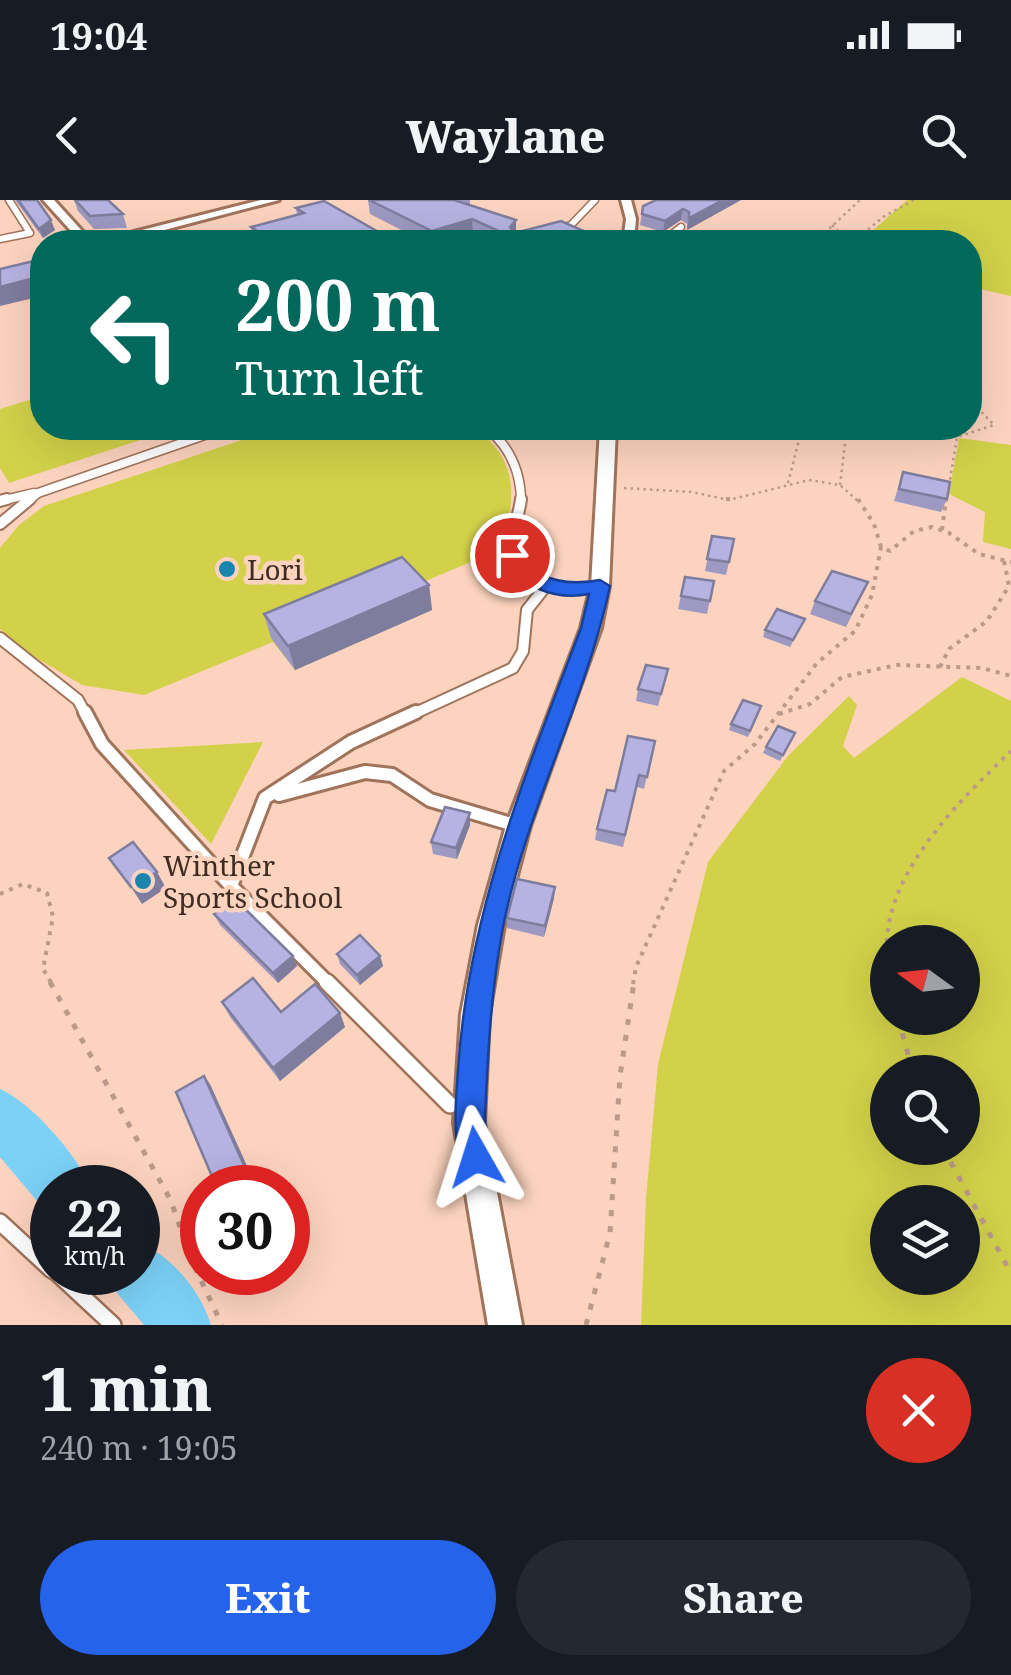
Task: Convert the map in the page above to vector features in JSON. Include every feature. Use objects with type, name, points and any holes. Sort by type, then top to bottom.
[{"type":"street","points":[[48,200],[76,230]]},
{"type":"street","points":[[152,230],[274,200]]},
{"type":"street","points":[[626,200],[629,230]]},
{"type":"street","points":[[630,214],[646,207]]},
{"type":"street","points":[[505,1325],[470,1124],[476,1014],[491,924],[518,826],[591,628],[600,586],[607,440]]},
{"type":"lane","points":[[0,225],[4,238],[30,234],[9,200]]},
{"type":"lane","points":[[555,230],[571,225],[595,200]]},
{"type":"lane","points":[[677,230],[681,227]]},
{"type":"lane","points":[[0,501],[38,492],[190,440]]},
{"type":"lane","points":[[500,440],[508,448],[520,484],[521,506],[512,555],[518,568],[546,586],[580,590],[600,586]]},
{"type":"lane","points":[[0,524],[38,492]]},
{"type":"lane","points":[[231,886],[265,798],[351,742],[513,668],[523,651],[527,610],[546,586]]},
{"type":"lane","points":[[0,638],[78,700],[102,744],[231,886],[450,1105]]},
{"type":"lane","points":[[265,798],[365,772],[392,774],[430,800],[518,826]]},
{"type":"lane","points":[[0,1222],[30,1249]]},
{"type":"lane","points":[[80,1295],[113,1325]]},
{"type":"path","points":[[826,230],[860,200]]},
{"type":"path","points":[[866,230],[914,200]]},
{"type":"path","points":[[832,224],[838,230]]},
{"type":"path","points":[[982,412],[994,425],[982,429]]},
{"type":"path","points":[[788,483],[799,440]]},
{"type":"path","points":[[840,485],[846,440]]},
{"type":"path","points":[[942,530],[957,440]]},
{"type":"path","points":[[586,1325],[610,1233],[620,1076],[636,968],[724,771],[755,744],[818,663],[855,631],[872,596],[880,547],[874,524],[855,494],[840,485],[810,480],[729,500],[692,492],[604,487]]},
{"type":"path","points":[[880,547],[890,552],[911,531],[942,530],[962,539],[980,554],[1011,562]]},
{"type":"path","points":[[940,667],[949,649],[986,622],[1009,586],[1004,561]]},
{"type":"path","points":[[776,714],[810,704],[842,678],[898,665],[982,668],[1011,676]]},
{"type":"path","points":[[890,925],[905,875],[948,811],[1011,751]]},
{"type":"path","points":[[0,894],[23,884],[47,893],[53,917],[43,969],[170,1201],[190,1260],[222,1325]]},
{"type":"path","points":[[951,1165],[1011,1273]]},
{"type":"shaded area","points":[[907,200],[1011,200],[1011,296],[982,290],[982,230],[873,230]]},
{"type":"shaded area","points":[[30,400],[30,440],[140,440],[9,483],[0,468],[0,409]]},
{"type":"shaded area","name":"Lori","points":[[242,440],[489,440],[500,454],[511,484],[509,517],[497,551],[411,587],[432,610],[295,670],[273,642],[144,695],[82,685],[23,650],[0,629],[0,548],[19,525],[44,506]]},
{"type":"shaded area","points":[[959,440],[1011,445],[1011,549],[983,542],[985,512],[949,494]]},
{"type":"shaded area","points":[[962,677],[1011,701],[1011,1325],[641,1325],[646,1199],[658,1064],[708,862],[788,756],[849,696],[857,705],[843,746],[854,758]]},
{"type":"shaded area","points":[[263,742],[211,844],[124,750]]},
{"type":"building","points":[[18,200],[37,200],[51,220],[39,229]]},
{"type":"building","points":[[75,200],[108,200],[123,214],[90,216]]},
{"type":"building","points":[[369,200],[454,200],[516,220],[510,227],[512,230],[497,230],[472,219],[430,230]]},
{"type":"building","points":[[656,200],[723,200],[689,218],[689,212],[683,209],[665,221],[642,214],[643,206]]},
{"type":"building","points":[[324,201],[375,230],[251,227],[304,213],[296,208]]},
{"type":"building","points":[[561,221],[582,230],[526,230]]},
{"type":"building","points":[[30,262],[30,279],[0,287],[0,269]]},
{"type":"building","points":[[903,472],[950,482],[947,499],[899,489]]},
{"type":"building","points":[[712,536],[734,539],[729,562],[707,559]]},
{"type":"building","points":[[402,557],[429,585],[288,646],[264,614]]},
{"type":"building","points":[[832,571],[868,582],[851,614],[815,601]]},
{"type":"building","points":[[685,577],[714,581],[710,601],[681,596]]},
{"type":"building","points":[[777,609],[805,619],[793,640],[765,630]]},
{"type":"building","points":[[646,665],[668,669],[661,694],[638,689]]},
{"type":"building","points":[[743,700],[761,706],[750,731],[731,724]]},
{"type":"building","points":[[778,726],[795,733],[783,755],[766,747]]},
{"type":"building","points":[[628,736],[655,741],[647,777],[639,775],[625,835],[597,829],[607,790],[615,791]]},
{"type":"building","points":[[445,807],[470,813],[456,848],[431,842]]},
{"type":"building","points":[[133,842],[157,872],[131,887],[109,858]]},
{"type":"building","points":[[517,879],[555,887],[545,926],[507,918]]},
{"type":"building","points":[[234,898],[293,956],[273,973],[214,914]]},
{"type":"building","points":[[360,935],[380,956],[357,975],[337,954]]},
{"type":"building","points":[[253,978],[281,1012],[315,984],[340,1013],[273,1068],[222,1002]]},
{"type":"building","points":[[204,1076],[244,1165],[207,1165],[176,1092]]},
{"type":"waterway","points":[[0,1116],[43,1165]]},
{"type":"waterway","points":[[158,1295],[180,1325]]},
{"type":"place","name":"Lori","points":[[227,569]]},
{"type":"place","name":"Winther Sports School","points":[[143,881]]},
{"type":"route","points":[[476,1157],[470,1124],[476,1014],[491,924],[518,826],[591,628],[600,586],[580,590],[546,586],[518,568],[512,555]]}]
